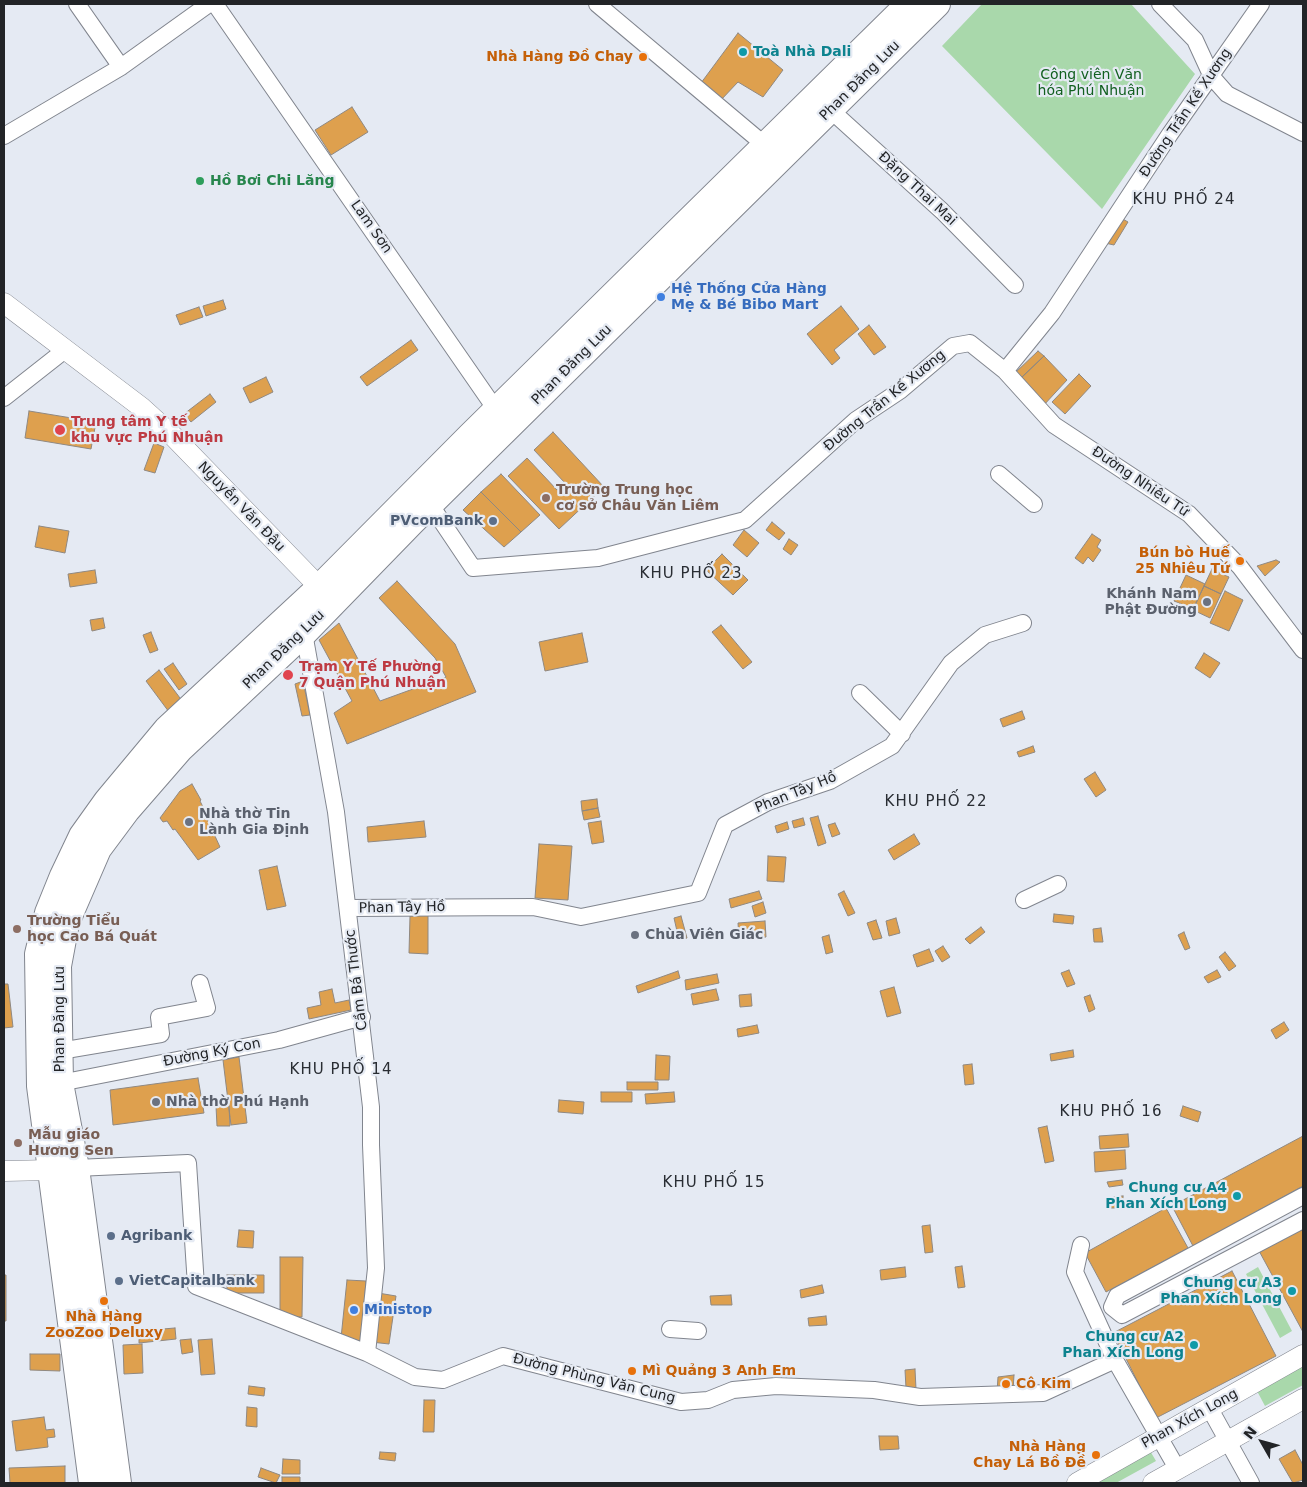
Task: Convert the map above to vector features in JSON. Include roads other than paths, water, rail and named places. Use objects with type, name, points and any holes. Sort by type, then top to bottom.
[{"type":"main road","name":"Phan Đăng Lưu","points":[[327,595],[430,504],[503,418],[766,146],[823,103],[909,4]]},
{"type":"main road","name":"Phan Đăng Lưu","points":[[92,1483],[64,1169],[58,966],[66,923],[98,849],[127,810],[180,749],[296,625],[823,103],[937,4]]},
{"type":"main road","name":"Phan Đăng Lưu","points":[[118,1483],[64,1169],[40,1086],[38,954],[48,913],[62,876],[82,836],[107,801],[167,729],[296,625]]},
{"type":"street","points":[[77,4],[121,67]]},
{"type":"street","points":[[4,136],[121,67],[209,4]]},
{"type":"street","name":"Lam Sơn","points":[[215,4],[503,418]]},
{"type":"street","points":[[597,4],[766,146]]},
{"type":"street","points":[[1160,4],[1195,40],[1212,77],[1226,94],[1303,133]]},
{"type":"street","name":"Đường Trần Kế Xương","points":[[430,504],[473,568],[598,558],[744,520],[856,420],[902,390],[953,346],[970,343],[1005,371],[1052,313],[1170,134],[1212,77],[1261,4]]},
{"type":"street","name":"Đặng Thai Mai","points":[[823,103],[942,210],[1015,285]]},
{"type":"street","name":"Nguyễn Văn Đậu","points":[[4,303],[141,408],[173,436],[327,595]]},
{"type":"street","points":[[4,398],[65,350]]},
{"type":"street","name":"Đường Nhiêu Tứ","points":[[1005,371],[1054,425],[1189,514],[1240,567],[1303,650]]},
{"type":"street","points":[[999,474],[1034,504]]},
{"type":"street","name":"Phan Tây Hồ","points":[[348,908],[533,907],[581,917],[698,893],[725,825],[768,802],[830,781],[892,746],[951,663],[985,635],[1023,623]]},
{"type":"street","name":"Cầm Bá Thước","points":[[296,625],[336,812],[362,1017],[372,1121],[371,1145],[376,1268],[367,1352]]},
{"type":"street","points":[[860,693],[902,734]]},
{"type":"street","points":[[1024,900],[1058,884]]},
{"type":"street","points":[[60,1051],[161,1034],[159,1017],[207,1008],[200,983]]},
{"type":"street","name":"Đường Ký Con","points":[[60,1082],[279,1040],[362,1017]]},
{"type":"street","name":"Đường Phùng Văn Cung","points":[[64,1169],[188,1163],[196,1286],[367,1352],[415,1376],[442,1380],[503,1356],[681,1402],[708,1400],[733,1390],[776,1386],[874,1390],[920,1397],[1043,1393],[1115,1360]]},
{"type":"street","points":[[4,1171],[64,1169]]},
{"type":"street","points":[[1094,1316],[1112,1307],[1116,1296],[1303,1196]]},
{"type":"street","points":[[1260,1219],[1271,1237]]},
{"type":"street","points":[[1112,1307],[1122,1315],[1303,1220]]},
{"type":"street","points":[[1219,1241],[1229,1259]]},
{"type":"street","points":[[1081,1245],[1076,1272],[1094,1316],[1115,1360],[1178,1470]]},
{"type":"street","points":[[1162,1271],[1170,1290]]},
{"type":"street","points":[[670,1329],[698,1331]]},
{"type":"street","name":"Phan Xích Long","points":[[1077,1483],[1303,1355]]},
{"type":"street","points":[[1153,1483],[1303,1400]]},
{"type":"street","points":[[1210,1409],[1250,1483]]},
{"type":"place","name":"Toà Nhà Dali","points":[[743,52]]},
{"type":"place","name":"Nhà Hàng Đồ Chay","points":[[643,57]]},
{"type":"place","name":"Hồ Bơi Chi Lăng","points":[[200,181]]},
{"type":"place","name":"Hệ Thống Cửa Hàng Mẹ & Bé Bibo Mart","points":[[661,297]]},
{"type":"place","name":"Trung tâm Y tế khu vực Phú Nhuận","points":[[60,430]]},
{"type":"place","name":"Trường Trung học cơ sở Châu Văn Liêm","points":[[546,498]]},
{"type":"place","name":"PVcomBank","points":[[493,521]]},
{"type":"place","name":"Bún bò Huế 25 Nhiêu Tứ","points":[[1240,561]]},
{"type":"place","name":"Khánh Nam Phật Đường","points":[[1207,602]]},
{"type":"place","name":"Trạm Y Tế Phường 7 Quận Phú Nhuận","points":[[288,675]]},
{"type":"place","name":"Nhà thờ Tin Lành Gia Định","points":[[189,822]]},
{"type":"place","name":"Trường Tiểu học Cao Bá Quát","points":[[17,929]]},
{"type":"place","name":"Chùa Viên Giác","points":[[635,935]]},
{"type":"place","name":"Nhà thờ Phú Hạnh","points":[[156,1102]]},
{"type":"place","name":"Mẫu giáo Hương Sen","points":[[18,1143]]},
{"type":"place","name":"Chung cư A4 Phan Xích Long","points":[[1237,1196]]},
{"type":"place","name":"Agribank","points":[[111,1236]]},
{"type":"place","name":"VietCapitalbank","points":[[119,1281]]},
{"type":"place","name":"Chung cư A3 Phan Xích Long","points":[[1292,1291]]},
{"type":"place","name":"Nhà Hàng ZooZoo Deluxy","points":[[104,1301]]},
{"type":"place","name":"Ministop","points":[[354,1310]]},
{"type":"place","name":"Chung cư A2 Phan Xích Long","points":[[1194,1345]]},
{"type":"place","name":"Mì Quảng 3 Anh Em","points":[[632,1371]]},
{"type":"place","name":"Cô Kim","points":[[1006,1384]]},
{"type":"place","name":"Nhà Hàng Chay Lá Bồ Đề","points":[[1096,1455]]},
{"type":"district","name":"KHU PHỐ 24","points":[[1184,200]]},
{"type":"district","name":"KHU PHỐ 23","points":[[691,574]]},
{"type":"district","name":"KHU PHỐ 22","points":[[936,802]]},
{"type":"district","name":"KHU PHỐ 14","points":[[341,1070]]},
{"type":"district","name":"KHU PHỐ 16","points":[[1111,1112]]},
{"type":"district","name":"KHU PHỐ 15","points":[[714,1183]]},
{"type":"park label","name":"Công viên Văn hóa Phú Nhuận","points":[[1091,84]]}]
